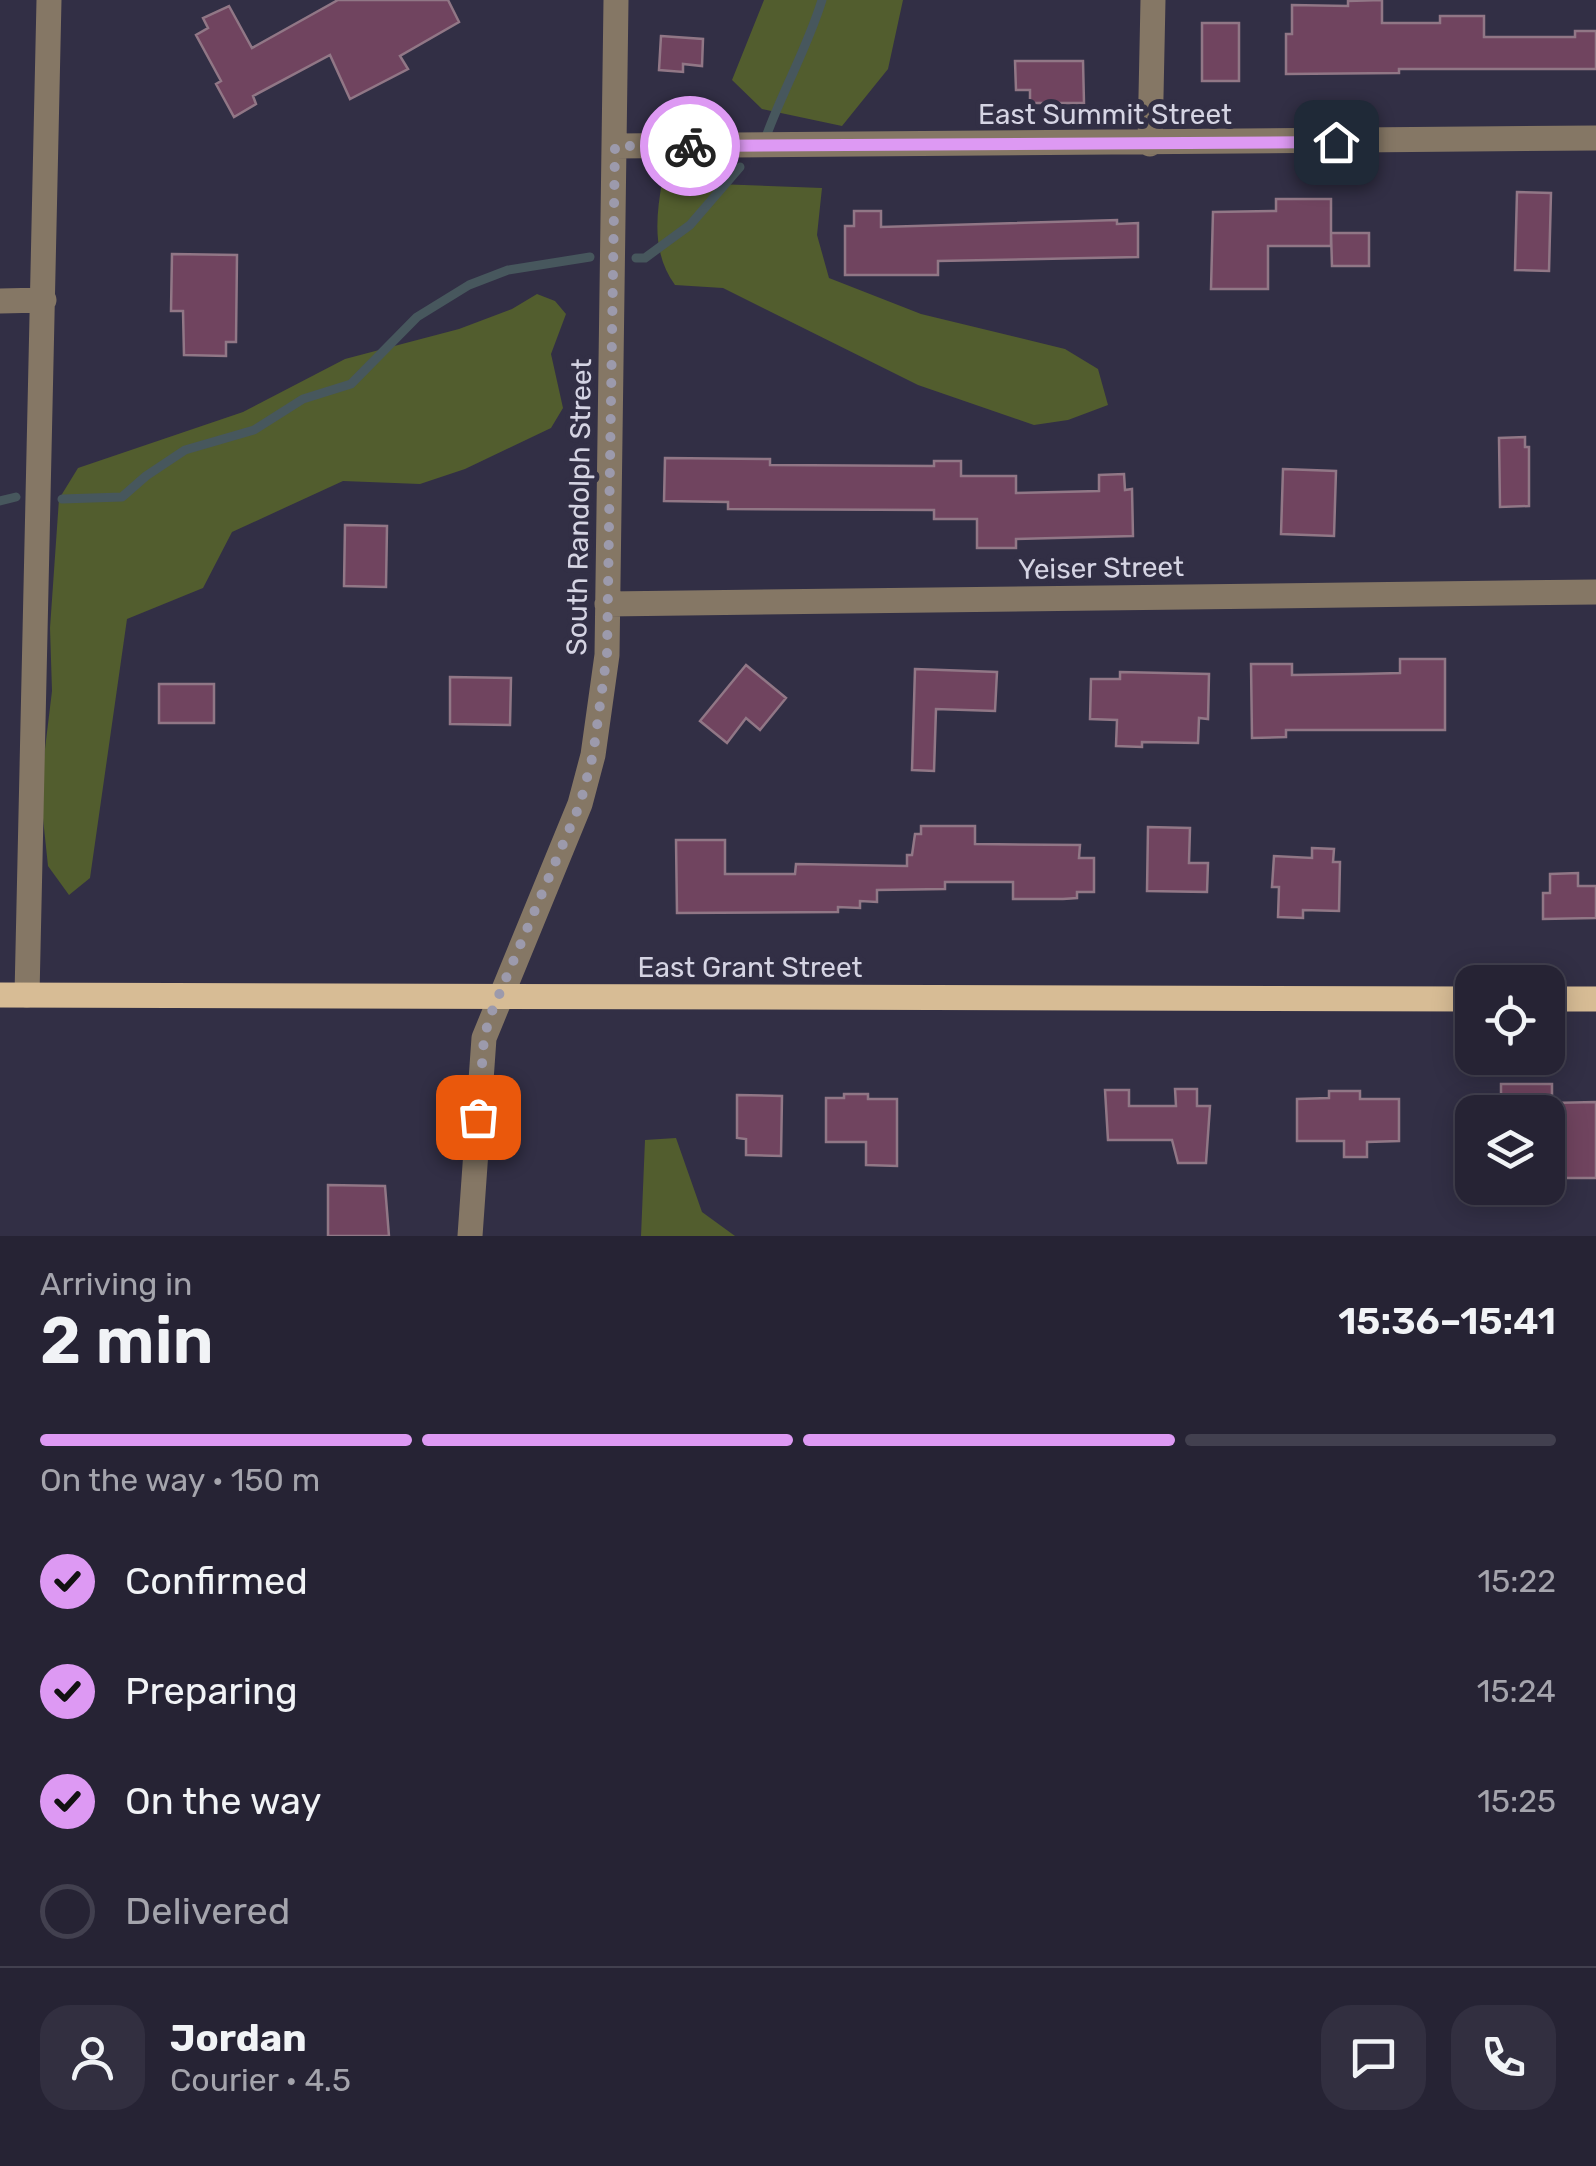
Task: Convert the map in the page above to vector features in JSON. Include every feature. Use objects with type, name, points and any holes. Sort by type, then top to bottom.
[{"type":"main road","name":"East Grant Street","points":[[0,995],[1455,999]]},
{"type":"main road","points":[[1565,999],[1596,1000]]},
{"type":"street","points":[[27,996],[48,0]]},
{"type":"street","name":"South Randolph Street","points":[[470,1236],[484,1038],[580,804],[602,705],[608,604],[616,0]]},
{"type":"street","points":[[1150,144],[1152,0]]},
{"type":"street","name":"East Summit Street","points":[[615,146],[1596,138]]},
{"type":"street","points":[[0,301],[44,300]]},
{"type":"street","name":"Yeiser Street","points":[[608,604],[1596,592]]},
{"type":"green space","points":[[764,0],[903,0],[888,69],[842,126],[762,109],[732,80]]},
{"type":"green space","points":[[662,182],[822,188],[817,235],[829,278],[921,314],[1065,349],[1098,369],[1108,405],[1068,420],[1034,425],[918,385],[723,288],[675,285],[659,248],[657,222]]},
{"type":"green space","points":[[537,294],[555,301],[566,314],[551,354],[563,408],[551,428],[465,469],[420,484],[343,481],[232,532],[203,588],[127,619],[90,878],[69,895],[48,866],[40,790],[52,691],[50,628],[59,499],[78,468],[243,412],[345,359],[459,329],[512,309]]},
{"type":"green space","points":[[676,1138],[702,1212],[735,1236],[641,1236],[645,1140]]},
{"type":"building","points":[[338,0],[448,0],[459,22],[400,56],[408,69],[350,99],[330,55],[253,96],[256,104],[234,117],[216,84],[221,81],[196,35],[208,28],[203,18],[229,6],[252,48]]},
{"type":"building","points":[[1382,0],[1382,23],[1440,23],[1440,16],[1484,16],[1484,37],[1575,37],[1575,31],[1596,31],[1596,69],[1399,69],[1399,73],[1286,74],[1286,34],[1292,34],[1292,5],[1348,6],[1348,1]]},
{"type":"building","points":[[1202,23],[1239,23],[1239,81],[1202,81]]},
{"type":"building","points":[[661,36],[703,39],[702,66],[683,64],[683,72],[659,70]]},
{"type":"building","points":[[1015,61],[1083,61],[1084,103],[1030,103],[1030,90],[1016,90]]},
{"type":"building","points":[[1517,192],[1551,193],[1549,271],[1515,270]]},
{"type":"building","points":[[1276,199],[1331,199],[1331,246],[1268,246],[1268,289],[1211,289],[1213,212],[1276,211]]},
{"type":"building","points":[[854,211],[881,211],[881,227],[1117,220],[1117,224],[1138,223],[1138,257],[938,261],[938,275],[845,275],[845,226],[854,226]]},
{"type":"building","points":[[1331,233],[1369,233],[1369,266],[1332,266]]},
{"type":"building","points":[[172,254],[237,255],[236,342],[226,342],[226,356],[184,355],[183,311],[171,311]]},
{"type":"building","points":[[1525,437],[1525,447],[1529,447],[1529,506],[1500,507],[1499,438]]},
{"type":"building","points":[[665,458],[770,459],[770,465],[934,466],[934,461],[961,461],[961,476],[1016,476],[1016,493],[1099,491],[1099,475],[1124,474],[1125,490],[1132,489],[1133,536],[1016,539],[1016,548],[977,548],[977,519],[934,519],[934,510],[728,509],[728,502],[664,501]]},
{"type":"building","points":[[1283,469],[1336,471],[1334,536],[1281,534]]},
{"type":"building","points":[[345,525],[387,526],[386,587],[344,586]]},
{"type":"building","points":[[1400,659],[1445,659],[1445,730],[1286,730],[1286,737],[1252,738],[1251,664],[1292,664],[1292,675],[1400,673]]},
{"type":"building","points":[[746,665],[786,698],[760,730],[746,718],[727,743],[700,721]]},
{"type":"building","points":[[915,669],[997,672],[995,711],[936,709],[934,771],[912,770]]},
{"type":"building","points":[[1120,672],[1209,674],[1208,719],[1199,718],[1198,743],[1142,742],[1142,747],[1116,746],[1117,720],[1090,719],[1091,679],[1120,679]]},
{"type":"building","points":[[450,677],[511,678],[510,725],[450,724]]},
{"type":"building","points":[[159,684],[214,684],[214,723],[159,723]]},
{"type":"building","points":[[921,826],[975,826],[975,844],[1080,845],[1079,858],[1094,858],[1094,892],[1077,892],[1077,898],[1013,899],[1013,882],[945,882],[945,889],[877,890],[877,902],[860,901],[860,908],[838,907],[838,912],[677,913],[676,840],[725,840],[725,874],[795,874],[796,864],[907,866],[907,855],[912,855],[915,834],[921,834]]},
{"type":"building","points":[[1148,827],[1190,828],[1189,863],[1208,863],[1207,892],[1147,891]]},
{"type":"building","points":[[1312,848],[1334,849],[1333,862],[1340,862],[1339,911],[1303,910],[1303,918],[1278,917],[1279,887],[1272,887],[1274,856],[1312,858]]},
{"type":"building","points":[[1578,873],[1578,886],[1596,886],[1596,918],[1543,919],[1543,893],[1550,893],[1550,874]]},
{"type":"building","points":[[1501,1084],[1552,1084],[1552,1095],[1501,1095]]},
{"type":"building","points":[[1175,1089],[1197,1089],[1197,1106],[1210,1106],[1206,1163],[1178,1163],[1172,1140],[1108,1140],[1105,1090],[1129,1090],[1129,1106],[1176,1106]]},
{"type":"building","points":[[1329,1091],[1360,1091],[1360,1099],[1399,1099],[1399,1141],[1367,1142],[1367,1157],[1344,1157],[1344,1141],[1297,1141],[1297,1099],[1329,1098]]},
{"type":"building","points":[[844,1094],[897,1099],[897,1166],[866,1165],[866,1142],[826,1142],[826,1098],[844,1098]]},
{"type":"building","points":[[737,1095],[782,1096],[781,1156],[746,1155],[746,1139],[737,1138]]},
{"type":"building","points":[[1596,1102],[1596,1178],[1565,1178],[1565,1103]]},
{"type":"building","points":[[328,1185],[385,1186],[389,1236],[328,1236]]},
{"type":"waterway","points":[[767,134],[822,0]]},
{"type":"waterway","points":[[636,258],[645,258],[690,225],[740,167]]},
{"type":"waterway","points":[[62,499],[122,497],[185,450],[254,430],[303,399],[351,384],[417,317],[469,285],[508,270],[590,257]]},
{"type":"waterway","points":[[0,501],[16,497]]},
{"type":"way so far","points":[[478,1117],[484,1038],[490,1016],[580,804],[602,705],[607,654],[615,146],[690,146]]},
{"type":"route","points":[[690,146],[1336,142]]}]
